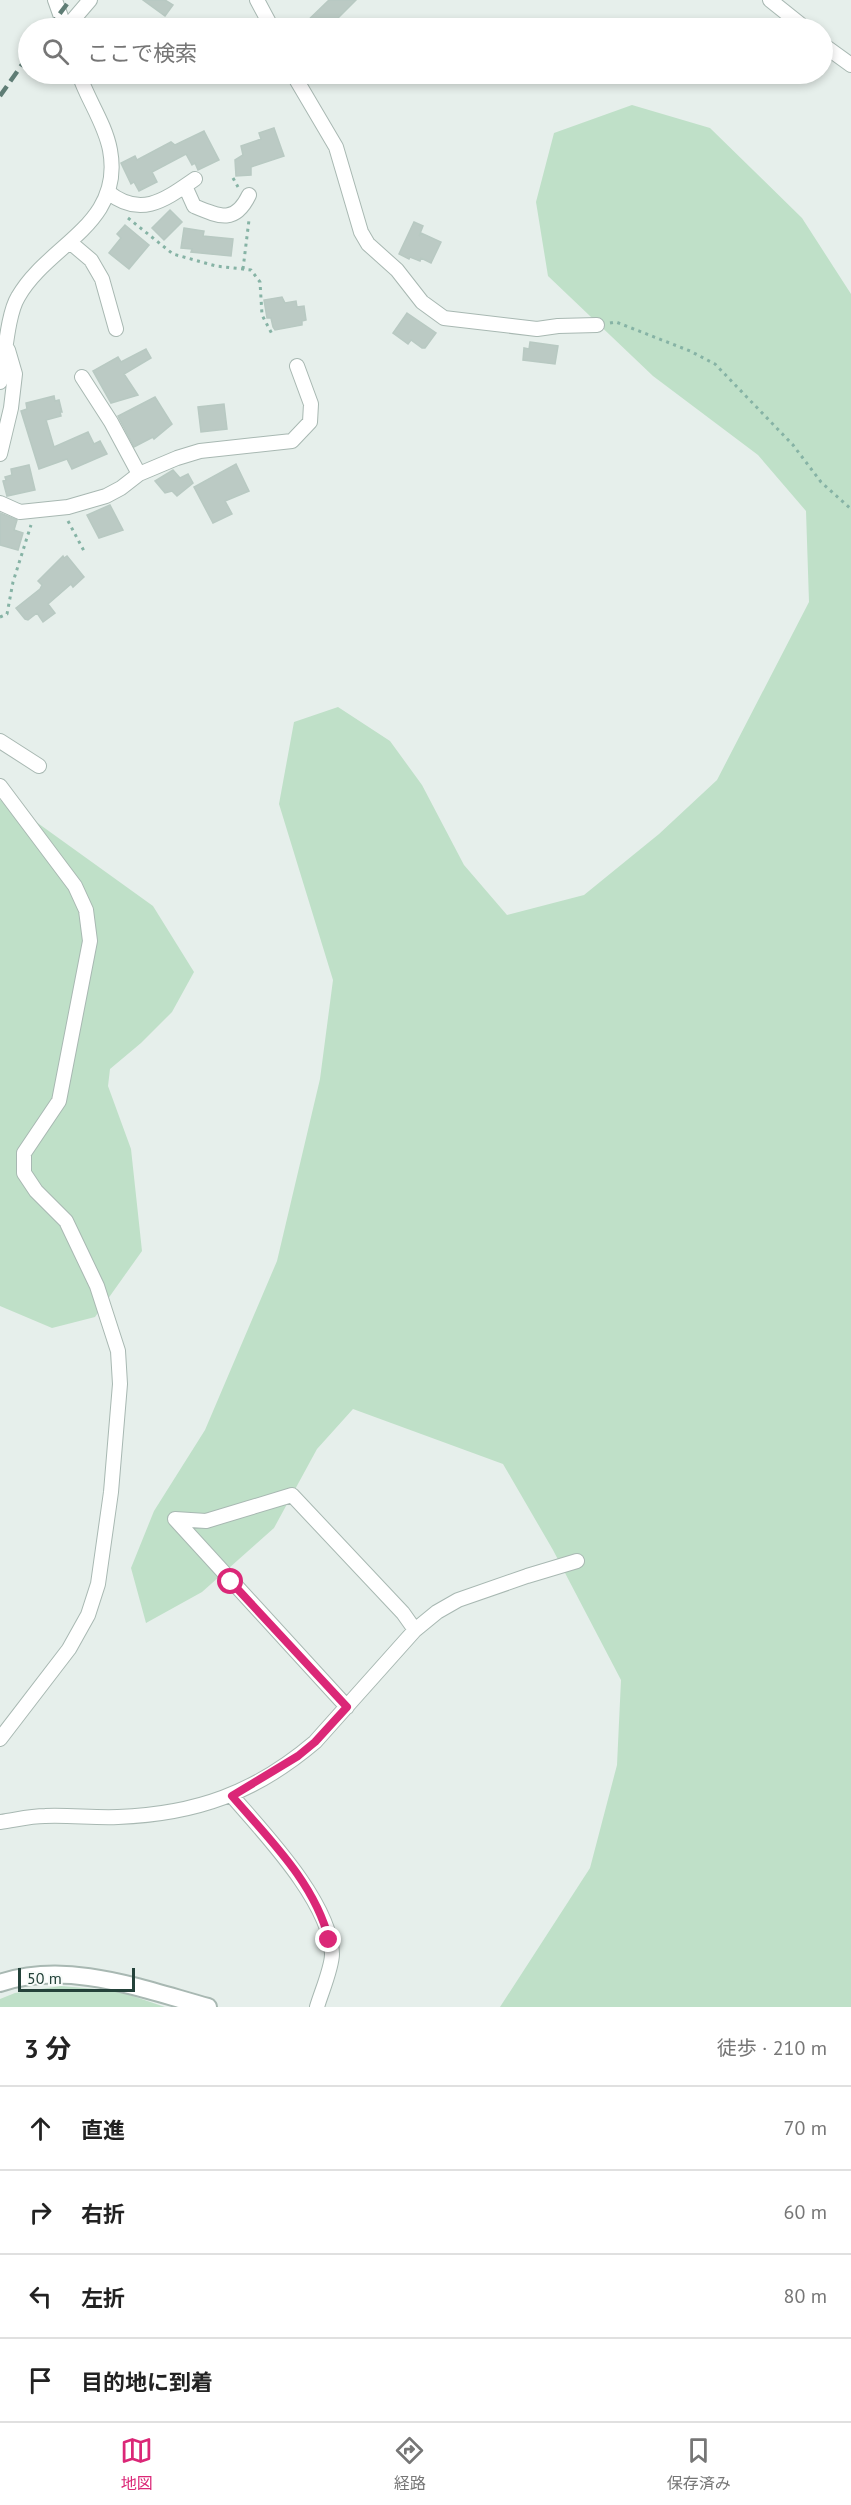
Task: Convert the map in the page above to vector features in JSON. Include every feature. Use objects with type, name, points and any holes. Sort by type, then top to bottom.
[{"type":"street","points":[[55,0],[62,18]]},
{"type":"street","points":[[75,18],[90,0]]},
{"type":"street","points":[[257,0],[267,18]]},
{"type":"street","points":[[770,0],[792,18]]},
{"type":"street","points":[[833,52],[851,65]]},
{"type":"street","points":[[0,382],[6,342],[16,301],[25,286],[90,223],[110,193],[110,149],[83,84]]},
{"type":"street","points":[[299,84],[336,147],[361,232],[368,244],[397,270],[422,302],[444,318],[460,321],[537,329],[597,325]]},
{"type":"street","points":[[110,193],[136,205],[152,206],[190,183],[194,206],[210,213],[232,216],[242,210],[249,195]]},
{"type":"street","points":[[71,243],[91,260],[102,279],[116,329]]},
{"type":"street","points":[[0,454],[11,408],[15,374],[6,342]]},
{"type":"street","points":[[0,503],[20,512],[57,508],[106,496],[122,488],[139,474],[200,451],[292,441],[310,422],[311,404],[297,366]]},
{"type":"street","points":[[82,377],[111,422],[139,474]]},
{"type":"street","points":[[0,741],[39,766]]},
{"type":"street","points":[[0,786],[75,886],[87,910],[90,941],[59,1101],[24,1153],[24,1173],[36,1191],[66,1221],[97,1286],[118,1351],[120,1384],[111,1492],[98,1584],[88,1615],[69,1649],[0,1739]]},
{"type":"street","points":[[347,1707],[175,1519],[206,1521],[292,1495],[403,1613],[416,1630]]},
{"type":"street","points":[[0,1822],[43,1815],[84,1818],[152,1815],[198,1806],[232,1796],[298,1756],[315,1742],[416,1630],[437,1612],[458,1600],[577,1561]]},
{"type":"street","points":[[232,1796],[288,1860],[310,1893],[326,1926],[332,1954],[317,2007]]},
{"type":"street","points":[[0,1983],[33,1976],[90,1977],[208,2007]]},
{"type":"path","points":[[110,193],[120,212],[174,254],[216,266],[251,270],[260,282],[262,315],[272,334]]},
{"type":"path","points":[[597,325],[616,321],[690,351],[715,364],[786,437],[821,482],[851,509]]},
{"type":"path","points":[[57,508],[72,525],[84,551]]},
{"type":"path","points":[[0,617],[7,614],[13,582],[32,523],[32,512]]},
{"type":"green space","points":[[632,105],[710,128],[802,218],[851,294],[851,2007],[500,2007],[590,1868],[617,1765],[621,1680],[553,1550],[503,1464],[353,1409],[317,1449],[274,1528],[202,1592],[146,1623],[131,1568],[154,1511],[205,1430],[277,1261],[320,1079],[333,980],[279,804],[294,722],[338,707],[390,741],[422,785],[464,865],[507,915],[584,895],[659,834],[717,780],[809,602],[806,511],[758,455],[653,376],[548,276],[536,202],[554,133]]},
{"type":"green space","points":[[0,800],[14,806],[153,906],[194,972],[172,1012],[141,1043],[110,1069],[108,1086],[131,1149],[142,1251],[95,1317],[52,1328],[0,1306]]},
{"type":"green space","points":[[61,1986],[118,1991],[165,2007],[0,2007],[0,1999],[15,1993]]},
{"type":"building","points":[[143,0],[165,0],[173,5],[165,16]]},
{"type":"building","points":[[329,0],[356,0],[338,18],[310,18]]},
{"type":"building","points":[[274,128],[284,156],[251,167],[251,175],[236,176],[235,160],[243,155],[241,146],[261,139],[259,133]]},
{"type":"building","points":[[204,131],[219,160],[198,170],[186,154],[152,172],[157,182],[139,191],[134,182],[131,184],[121,163],[135,156],[137,160],[171,142],[175,145]]},
{"type":"building","points":[[170,210],[182,222],[164,240],[152,228]]},
{"type":"building","points":[[414,222],[423,226],[419,236],[421,233],[441,242],[431,263],[421,258],[420,261],[410,257],[409,259],[399,254]]},
{"type":"building","points":[[125,225],[149,245],[129,269],[109,253],[121,238],[117,234]]},
{"type":"building","points":[[184,228],[204,231],[203,236],[233,239],[231,256],[191,252],[192,249],[181,248]]},
{"type":"building","points":[[282,297],[285,303],[296,301],[297,307],[304,306],[306,320],[302,321],[302,325],[275,330],[271,318],[267,318],[264,300]]},
{"type":"building","points":[[407,313],[436,333],[425,348],[411,340],[408,344],[393,333]]},
{"type":"building","points":[[530,342],[558,346],[555,364],[523,360],[524,348],[529,349]]},
{"type":"building","points":[[146,349],[151,358],[124,374],[138,395],[111,403],[93,371],[118,357],[121,362]]},
{"type":"building","points":[[54,396],[55,401],[59,400],[61,416],[46,420],[54,447],[88,432],[94,444],[100,441],[107,454],[72,469],[67,459],[39,469],[21,411],[27,409],[26,403]]},
{"type":"building","points":[[155,397],[172,424],[154,439],[153,437],[134,447],[118,416]]},
{"type":"building","points":[[224,404],[227,429],[201,432],[198,407]]},
{"type":"building","points":[[236,464],[249,491],[225,501],[232,514],[213,523],[194,487]]},
{"type":"building","points":[[29,465],[35,490],[7,496],[3,481],[6,480],[5,477],[12,475],[11,469]]},
{"type":"building","points":[[173,470],[180,478],[188,474],[193,483],[177,496],[172,491],[165,493],[155,481]]},
{"type":"building","points":[[110,505],[123,530],[99,538],[87,515]]},
{"type":"building","points":[[0,513],[17,520],[14,530],[23,533],[18,550],[0,545]]},
{"type":"building","points":[[63,556],[64,558],[67,556],[84,577],[73,587],[71,584],[48,604],[55,613],[43,622],[37,613],[28,620],[25,619],[16,608],[40,589],[42,585],[38,581]]},
{"type":"railway","points":[[56,18],[70,0]]},
{"type":"railway","points":[[0,96],[18,70]]},
{"type":"route","points":[[231,1582],[347,1707],[315,1742],[298,1756],[232,1796],[288,1860],[310,1893],[326,1926],[329,1940]]}]
